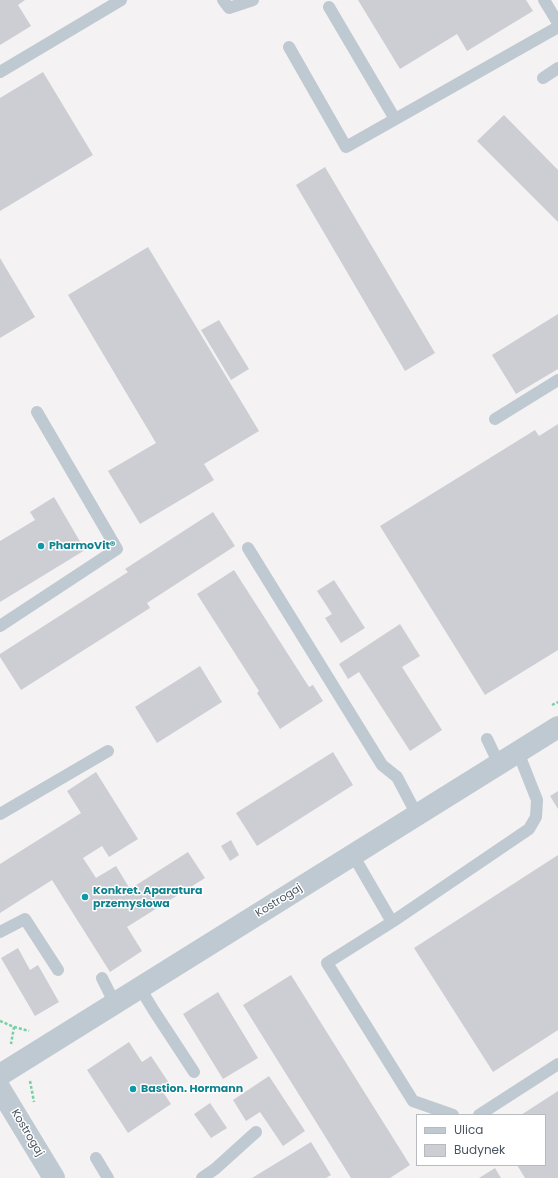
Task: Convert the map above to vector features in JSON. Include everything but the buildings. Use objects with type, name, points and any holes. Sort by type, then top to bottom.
[{"type":"street","name":"Kostrogaj","points":[[0,1075],[558,727]]},
{"type":"street","name":"Kostrogaj","points":[[0,1089],[54,1178]]},
{"type":"lane","points":[[0,72],[121,0]]},
{"type":"lane","points":[[223,0],[229,8],[253,0]]},
{"type":"lane","points":[[544,0],[558,23]]},
{"type":"lane","points":[[329,7],[395,119]]},
{"type":"lane","points":[[289,47],[346,147],[558,27]]},
{"type":"lane","points":[[543,78],[558,68]]},
{"type":"lane","points":[[495,419],[558,380]]},
{"type":"lane","points":[[0,626],[117,549],[37,412]]},
{"type":"lane","points":[[248,548],[382,765],[397,777],[417,815]]},
{"type":"lane","points":[[487,739],[499,764]]},
{"type":"lane","points":[[0,814],[108,751]]},
{"type":"lane","points":[[450,1114],[413,1100],[327,963],[392,922],[529,829],[536,817],[537,800],[518,752]]},
{"type":"lane","points":[[353,855],[392,922]]},
{"type":"lane","points":[[0,932],[25,918],[58,970]]},
{"type":"lane","points":[[102,978],[115,1004]]},
{"type":"lane","points":[[140,988],[194,1072]]},
{"type":"lane","points":[[481,1114],[558,1064]]},
{"type":"lane","points":[[202,1178],[215,1169],[256,1132]]},
{"type":"lane","points":[[96,1158],[108,1178]]},
{"type":"place","name":"PharmoVit®","points":[[41,546]]},
{"type":"place","name":"Konkret. Aparatura przemysłowa","points":[[85,897]]},
{"type":"place","name":"Bastion. Hormann","points":[[133,1089]]}]
